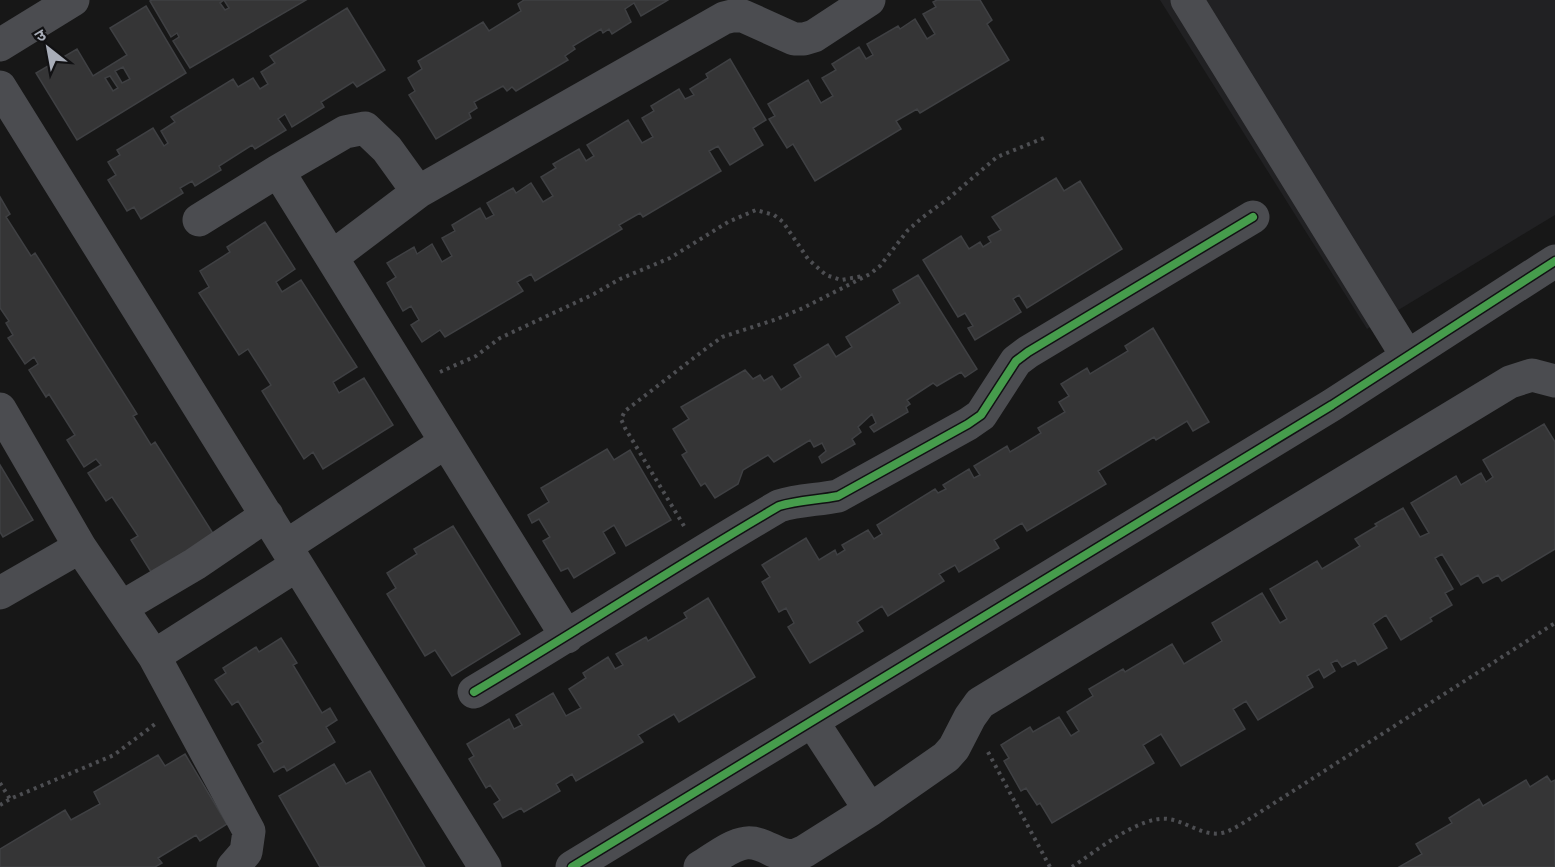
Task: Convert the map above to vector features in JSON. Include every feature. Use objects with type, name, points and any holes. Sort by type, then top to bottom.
[{"type":"street","points":[[0,45],[73,0]]},
{"type":"street","points":[[332,257],[418,192],[724,18],[743,16],[794,39],[804,39],[813,36],[869,0]]},
{"type":"street","points":[[1187,0],[1407,356]]},
{"type":"street","points":[[0,87],[485,867]]},
{"type":"street","points":[[199,220],[345,132],[364,128],[387,149],[418,192]]},
{"type":"street","points":[[278,171],[567,637]]},
{"type":"street","points":[[474,692],[567,637],[700,552],[779,506],[838,496],[968,424],[981,415],[1016,361],[1028,352],[1253,217]]},
{"type":"street","points":[[572,867],[1332,405],[1555,261]]},
{"type":"street","points":[[700,867],[734,846],[745,843],[756,843],[785,855],[794,856],[805,851],[870,810],[946,757],[954,748],[969,717],[980,703],[1510,382],[1532,375],[1555,381]]},
{"type":"street","points":[[0,409],[80,547],[154,656],[249,831],[246,852],[233,867]]},
{"type":"street","points":[[154,656],[446,442]]},
{"type":"street","points":[[122,607],[195,564],[267,515]]},
{"type":"street","points":[[0,593],[80,547]]},
{"type":"street","points":[[812,722],[870,810]]},
{"type":"path","points":[[700,552],[625,428],[621,419],[625,411],[722,337],[803,308],[870,274],[880,266],[908,230],[997,157],[1044,138]]},
{"type":"path","points":[[435,375],[476,356],[500,338],[594,294],[620,279],[669,258],[728,222],[756,210],[774,215],[783,222],[808,259],[826,275],[841,280],[870,274]]},
{"type":"path","points":[[1072,867],[1128,829],[1147,822],[1167,818],[1206,832],[1222,833],[1240,825],[1555,623]]},
{"type":"path","points":[[0,805],[114,754],[180,705]]},
{"type":"path","points":[[969,717],[1050,867]]},
{"type":"path","points":[[0,783],[10,799]]},
{"type":"shaded area","points":[[1160,0],[1555,0],[1555,215],[1367,329]]},
{"type":"building","points":[[152,0],[224,0],[306,0],[190,68],[173,41],[179,37],[177,33],[171,37],[150,1]],"holes":[[[224,0],[229,8],[225,10],[220,3]]]},
{"type":"building","points":[[524,0],[668,0],[641,16],[634,3],[625,9],[631,22],[612,34],[609,29],[603,33],[601,29],[573,46],[575,49],[565,56],[568,60],[516,91],[512,87],[507,91],[503,86],[474,102],[477,108],[469,113],[471,118],[436,139],[409,95],[415,91],[408,78],[422,69],[418,61],[483,22],[489,31],[521,11],[518,4]]},
{"type":"building","points":[[937,0],[980,0],[992,20],[987,24],[1009,60],[920,113],[917,109],[896,121],[901,129],[815,181],[793,144],[787,148],[769,119],[775,116],[768,104],[808,80],[821,103],[833,96],[822,78],[836,70],[832,64],[859,47],[866,59],[873,55],[867,44],[898,26],[900,29],[915,19],[927,39],[935,34],[923,14],[936,7],[933,2]]},
{"type":"building","points":[[146,6],[186,73],[77,140],[36,73],[77,49],[93,76],[127,55],[110,28]],"holes":[[[123,67],[130,79],[122,83],[115,71]],[[110,76],[118,88],[113,91],[105,78]]]},
{"type":"building","points":[[347,8],[385,70],[357,87],[353,82],[321,102],[324,107],[292,127],[285,114],[278,119],[286,130],[255,149],[252,145],[219,166],[221,170],[195,186],[192,181],[180,188],[183,193],[141,219],[134,207],[127,211],[108,180],[116,175],[108,162],[120,155],[117,150],[153,128],[164,146],[168,143],[161,131],[175,122],[171,117],[233,79],[238,87],[253,78],[260,89],[268,84],[261,72],[275,63],[270,56]]},
{"type":"building","points":[[730,59],[766,120],[753,128],[763,145],[730,165],[718,146],[709,151],[721,171],[643,217],[640,213],[619,225],[622,229],[535,281],[531,274],[517,282],[523,291],[445,337],[440,330],[422,342],[411,325],[419,320],[411,306],[403,311],[387,283],[396,277],[387,263],[414,247],[417,254],[432,244],[442,262],[452,256],[442,238],[455,231],[452,225],[480,208],[486,219],[494,215],[487,203],[513,188],[516,193],[531,183],[543,202],[553,196],[541,177],[556,168],[553,164],[579,149],[586,161],[594,156],[587,145],[628,120],[642,143],[653,137],[642,118],[654,111],[651,106],[679,89],[685,99],[694,95],[690,89],[708,78],[706,74]]},
{"type":"building","points":[[1056,178],[1064,191],[1080,181],[1122,249],[1027,308],[1019,295],[1013,299],[1021,312],[975,340],[968,328],[973,326],[965,313],[958,317],[923,260],[961,236],[969,249],[980,242],[983,247],[991,242],[988,237],[1001,230],[992,217]]},
{"type":"building","points":[[0,197],[10,214],[6,217],[31,256],[35,253],[137,414],[133,416],[151,445],[155,442],[214,535],[153,575],[131,540],[138,536],[112,497],[106,501],[88,473],[101,465],[96,459],[84,467],[67,440],[75,435],[49,394],[46,397],[29,370],[38,364],[34,357],[25,364],[8,338],[13,335],[6,323],[9,321],[0,308]]},
{"type":"building","points":[[265,222],[295,269],[276,282],[282,292],[301,280],[357,367],[333,382],[339,393],[364,378],[393,425],[323,469],[313,452],[304,459],[262,391],[271,385],[248,349],[239,355],[199,293],[209,287],[200,271],[230,252],[227,247]]},
{"type":"building","points":[[918,275],[977,369],[965,377],[961,372],[937,386],[933,383],[907,400],[910,404],[906,407],[908,412],[874,432],[870,427],[876,423],[872,414],[858,427],[861,432],[852,439],[855,444],[822,463],[819,457],[826,451],[822,443],[814,447],[810,440],[774,462],[768,455],[743,470],[738,484],[715,498],[705,483],[701,486],[682,455],[687,452],[673,429],[689,419],[681,407],[745,370],[753,379],[760,375],[764,381],[772,376],[781,390],[801,377],[794,365],[828,344],[836,357],[852,347],[846,337],[900,303],[893,290]]},
{"type":"building","points":[[1153,328],[1209,422],[1193,431],[1187,421],[1156,440],[1154,437],[1098,471],[1106,484],[1027,531],[1022,523],[994,540],[999,548],[959,572],[955,565],[939,574],[944,581],[888,616],[882,606],[857,622],[863,631],[810,663],[788,627],[794,623],[786,608],[779,612],[762,582],[770,577],[762,565],[806,538],[819,560],[835,550],[837,555],[845,550],[842,545],[868,530],[874,539],[882,534],[877,525],[935,489],[938,493],[946,489],[943,485],[969,469],[974,478],[980,475],[974,466],[1007,446],[1010,452],[1041,433],[1038,428],[1065,412],[1059,402],[1069,396],[1061,384],[1087,368],[1090,374],[1128,351],[1125,346]]},
{"type":"building","points":[[1544,424],[1555,442],[1555,549],[1502,581],[1498,575],[1483,583],[1478,575],[1461,585],[1442,554],[1435,558],[1453,589],[1445,593],[1452,605],[1430,618],[1432,621],[1401,640],[1386,615],[1373,624],[1387,648],[1358,665],[1355,660],[1342,667],[1337,660],[1331,663],[1335,671],[1324,678],[1319,669],[1307,676],[1313,687],[1258,720],[1246,701],[1233,709],[1245,729],[1181,766],[1161,734],[1143,745],[1154,763],[1052,823],[1040,803],[1037,805],[1026,788],[1021,791],[1004,761],[1009,758],[1001,745],[1030,727],[1033,732],[1059,717],[1071,736],[1079,731],[1067,712],[1093,696],[1089,689],[1123,669],[1125,672],[1172,644],[1184,664],[1222,641],[1212,623],[1262,593],[1280,623],[1287,619],[1270,589],[1317,561],[1322,569],[1360,546],[1355,539],[1403,508],[1420,537],[1429,533],[1411,503],[1456,476],[1461,485],[1481,473],[1486,482],[1493,477],[1483,460]]},
{"type":"building","points":[[607,449],[614,460],[630,450],[671,520],[626,546],[614,525],[603,532],[615,553],[574,578],[568,568],[561,571],[543,541],[550,537],[539,519],[532,523],[528,515],[549,502],[541,488]]},
{"type":"building","points":[[0,465],[33,520],[3,537],[0,532]]},
{"type":"building","points":[[453,526],[520,634],[452,676],[435,650],[425,656],[387,594],[396,588],[387,573],[417,554],[414,549]]},
{"type":"building","points":[[708,598],[755,677],[679,722],[674,714],[638,735],[643,742],[576,781],[572,774],[556,784],[560,791],[524,812],[521,808],[503,818],[494,804],[500,800],[490,785],[486,788],[469,759],[474,756],[467,744],[509,719],[514,729],[522,725],[516,715],[553,693],[566,716],[581,708],[569,689],[586,678],[583,673],[608,657],[615,669],[623,665],[616,654],[646,637],[648,641],[687,618],[684,613]]},
{"type":"building","points":[[281,638],[297,663],[293,665],[322,713],[330,708],[337,720],[326,727],[335,742],[287,771],[284,766],[274,772],[258,745],[263,742],[238,701],[232,705],[215,680],[226,673],[223,668],[256,647],[259,652]]},
{"type":"building","points":[[185,754],[227,824],[200,841],[196,835],[158,858],[162,863],[155,867],[0,867],[0,849],[65,810],[71,820],[100,804],[94,792],[158,755],[165,766]]},
{"type":"building","points":[[334,764],[346,784],[370,771],[425,867],[320,867],[279,796]]},
{"type":"building","points":[[1547,776],[1551,782],[1555,780],[1555,867],[1399,867],[1422,854],[1416,844],[1452,823],[1449,818],[1479,799],[1483,806],[1526,780],[1530,787]]},
{"type":"cycle path","points":[[474,692],[779,506],[838,496],[968,424],[981,415],[1016,361],[1028,352],[1253,217]]},
{"type":"cycle path","points":[[572,867],[1332,405],[1555,261]]}]
